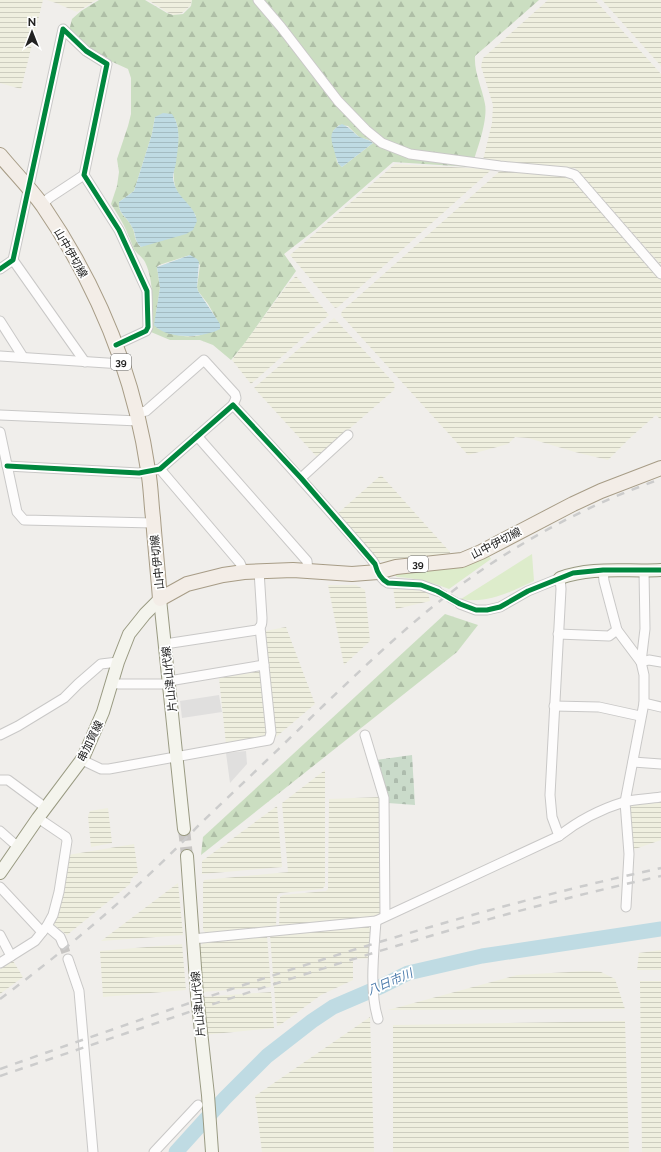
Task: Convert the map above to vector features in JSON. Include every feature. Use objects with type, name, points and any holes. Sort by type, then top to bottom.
[{"type":"main road","name":"山中伊切線","points":[[0,155],[42,205],[78,262],[107,322],[116,345],[133,396],[154,470],[153,523],[160,599],[187,584],[223,575],[244,572],[308,571],[352,574],[378,572],[396,567],[454,561],[470,557],[573,504],[601,491],[661,468]]},
{"type":"main road","points":[[560,578],[573,573],[603,570],[661,570]]},
{"type":"main road","name":"片山津山代線","points":[[160,599],[178,756],[184,829]]},
{"type":"main road","name":"串加賀線","points":[[0,873],[38,818],[82,760],[103,712],[118,662],[129,634],[144,614],[160,599]]},
{"type":"main road","name":"片山津山代線","points":[[186,856],[203,1104],[211,1132],[212,1152]]},
{"type":"street","points":[[258,0],[281,27],[338,101],[366,130],[382,143],[410,154],[500,166],[566,172],[575,175],[661,274]]},
{"type":"street","points":[[0,269],[13,260],[63,29],[86,51],[107,64],[84,175],[119,230],[147,291],[148,327],[146,332],[116,345]]},
{"type":"street","points":[[42,205],[49,198],[84,175]]},
{"type":"street","points":[[13,260],[85,362]]},
{"type":"street","points":[[0,321],[23,357]]},
{"type":"street","points":[[0,356],[122,364]]},
{"type":"street","points":[[0,415],[138,417],[204,360],[235,394],[236,398],[233,405],[154,470],[139,473],[7,466]]},
{"type":"street","points":[[233,405],[301,478],[375,564],[383,580],[388,583],[421,585],[436,591]]},
{"type":"street","points":[[0,432],[17,512],[24,520],[153,523]]},
{"type":"street","points":[[301,478],[348,434]]},
{"type":"street","points":[[197,436],[307,561],[308,571]]},
{"type":"street","points":[[154,470],[240,563],[244,572]]},
{"type":"street","points":[[603,570],[604,581],[617,630],[641,662]]},
{"type":"street","points":[[626,907],[629,854],[626,802],[640,716],[644,703],[644,675],[641,662],[645,629],[644,571]]},
{"type":"street","points":[[82,760],[101,769],[110,769],[269,740],[271,733],[260,627],[262,625],[262,618],[259,572]]},
{"type":"street","points":[[460,604],[476,610],[487,610],[500,606],[528,591],[560,578],[561,589],[550,795],[552,817],[559,836]]},
{"type":"street","points":[[165,644],[257,630],[260,627]]},
{"type":"street","points":[[558,634],[609,636],[617,630]]},
{"type":"street","points":[[641,662],[649,660],[661,662]]},
{"type":"street","points":[[0,735],[18,726],[64,698],[101,664],[118,662]]},
{"type":"street","points":[[112,683],[169,682],[264,665]]},
{"type":"street","points":[[644,703],[661,707]]},
{"type":"street","points":[[554,706],[599,707],[640,716]]},
{"type":"street","points":[[365,735],[384,798],[385,916]]},
{"type":"street","points":[[633,762],[661,764]]},
{"type":"street","points":[[0,780],[8,780],[46,808]]},
{"type":"street","points":[[192,939],[376,920],[559,836],[575,824],[626,802],[661,797]]},
{"type":"street","points":[[0,963],[35,940],[54,916],[67,841],[66,837],[38,818]]},
{"type":"street","points":[[0,831],[18,847]]},
{"type":"street","points":[[0,887],[45,929],[60,937],[63,944]]},
{"type":"street","points":[[376,920],[373,974],[374,1007],[378,1019]]},
{"type":"street","points":[[0,936],[12,956]]},
{"type":"street","points":[[68,959],[79,991],[92,1152]]},
{"type":"street","points":[[154,1152],[203,1104]]},
{"type":"green space","points":[[0,0],[43,0],[21,89],[0,83]]},
{"type":"green space","points":[[47,0],[96,0],[77,12]]},
{"type":"green space","points":[[99,0],[145,0],[173,15],[183,14],[191,6],[192,0],[539,0],[475,56],[478,80],[484,98],[486,111],[481,136],[471,167],[393,162],[315,230],[284,254],[296,271],[231,360],[213,345],[200,340],[170,340],[151,332],[152,287],[148,270],[144,260],[134,249],[124,225],[111,204],[117,186],[119,172],[117,159],[131,114],[131,78],[128,69],[95,54],[69,31],[72,19],[81,11]],"holes":[[[155,117],[175,119],[178,128],[178,146],[174,181],[178,193],[196,216],[141,247],[137,242],[130,223],[121,213],[119,202],[134,191],[152,134]],[[339,125],[348,126],[359,137],[372,141],[373,143],[342,167],[337,162],[333,131]],[[190,255],[200,265],[197,287],[198,291],[208,304],[217,320],[205,333],[198,336],[186,336],[174,334],[157,328],[156,314],[160,288],[157,267]]]},
{"type":"green space","points":[[148,0],[192,0],[190,6],[182,13],[174,15]]},
{"type":"green space","points":[[548,0],[595,0],[661,74],[661,265],[575,168],[483,160],[492,123],[493,105],[481,66],[483,58]]},
{"type":"green space","points":[[602,0],[661,0],[661,66]]},
{"type":"green space","points":[[395,164],[489,169],[490,171],[338,307],[335,308],[290,255]]},
{"type":"green space","points":[[501,170],[565,177],[572,180],[582,189],[661,279],[661,420],[656,415],[608,460],[528,438],[515,437],[508,444],[468,455],[341,315],[342,311]]},
{"type":"green space","points":[[296,276],[329,315],[251,384],[232,360],[288,284]]},
{"type":"green space","points":[[334,318],[395,384],[394,390],[317,457],[254,388]]},
{"type":"green space","points":[[381,475],[450,553],[384,561],[378,560],[336,515]]},
{"type":"green space","points":[[532,554],[534,581],[499,596],[480,600],[461,599]]},
{"type":"green space","points":[[489,556],[491,559],[449,589],[411,578],[397,577],[394,574],[459,567]]},
{"type":"green space","points":[[328,585],[356,585],[365,590],[370,641],[344,665]]},
{"type":"green space","points":[[393,587],[428,592],[430,601],[396,609]]},
{"type":"green space","points":[[445,614],[478,625],[457,652],[201,855],[203,837]]},
{"type":"green space","points":[[286,627],[315,704],[276,737],[265,631]]},
{"type":"green space","points":[[260,671],[269,735],[266,738],[226,744],[219,678]]},
{"type":"green space","points":[[412,755],[415,805],[388,803],[376,760]]},
{"type":"green space","points":[[325,770],[325,886],[322,889],[280,893],[277,896],[276,927],[206,933],[203,930],[204,880],[288,872],[282,803]]},
{"type":"green space","points":[[380,797],[380,914],[373,917],[279,927],[280,897],[283,895],[326,891],[328,889],[329,799]]},
{"type":"green space","points":[[661,800],[661,840],[632,850],[630,806],[632,804]]},
{"type":"green space","points":[[277,806],[282,867],[202,874],[202,861]]},
{"type":"green space","points":[[108,808],[112,843],[91,847],[88,816],[90,811]]},
{"type":"green space","points":[[134,844],[138,873],[131,879],[130,884],[67,935],[53,924],[68,855]]},
{"type":"green space","points":[[178,883],[183,935],[101,941]]},
{"type":"green space","points":[[367,925],[372,931],[371,958],[353,959],[353,980],[321,995],[277,1026],[270,935]]},
{"type":"green space","points":[[267,936],[271,987],[202,992],[198,950],[203,943]]},
{"type":"green space","points":[[182,944],[186,990],[103,997],[100,951]]},
{"type":"green space","points":[[661,950],[661,970],[637,970],[639,953]]},
{"type":"green space","points":[[13,961],[23,977],[0,994],[0,969]]},
{"type":"green space","points":[[586,971],[601,972],[615,979],[625,1009],[388,1010],[517,975]]},
{"type":"green space","points":[[640,981],[661,981],[661,1152],[642,1152]]},
{"type":"green space","points":[[271,992],[274,1028],[204,1035],[202,997]]},
{"type":"green space","points":[[370,1017],[374,1152],[262,1152],[255,1096]]},
{"type":"green space","points":[[625,1021],[629,1152],[393,1152],[393,1025]]},
{"type":"shaded area","points":[[219,695],[222,712],[182,718],[180,701]]},
{"type":"shaded area","points":[[246,751],[247,764],[230,783],[226,753]]},
{"type":"water","points":[[163,113],[172,114],[178,131],[178,151],[173,176],[174,185],[192,210],[197,221],[193,230],[186,234],[141,247],[137,242],[130,223],[121,212],[119,202],[134,191],[152,134],[155,117]]},
{"type":"water","points":[[342,124],[358,136],[373,143],[342,167],[339,165],[333,147],[332,134],[337,127]]},
{"type":"water","points":[[190,255],[199,262],[198,291],[220,324],[220,329],[196,336],[168,333],[160,330],[154,325],[160,288],[157,267]]},
{"type":"waterway","name":"八日市川","points":[[176,1152],[225,1098],[267,1056],[312,1021],[333,1007],[408,973],[482,956],[661,929]]},
{"type":"tunnel","points":[[437,591],[460,604]]},
{"type":"tunnel","points":[[184,829],[187,856]]},
{"type":"tunnel","points":[[63,944],[68,959]]},
{"type":"railway","points":[[0,999],[53,958],[129,894],[356,674],[441,600],[481,570],[530,539],[608,500],[661,479]]},
{"type":"railway","points":[[0,1069],[245,984],[410,933],[493,909],[661,868]]},
{"type":"railway","points":[[0,1076],[246,993],[410,942],[493,918],[661,876]]},
{"type":"cycle path","points":[[0,269],[13,260],[63,29],[86,51],[107,64],[84,175],[119,230],[147,291],[148,327],[146,331],[116,345]]},
{"type":"cycle path","points":[[7,466],[139,473],[160,469],[233,405],[301,478],[375,564],[379,575],[388,583],[421,585],[437,591],[460,604],[476,610],[487,610],[500,607],[528,591],[573,573],[603,570],[661,570]]}]
